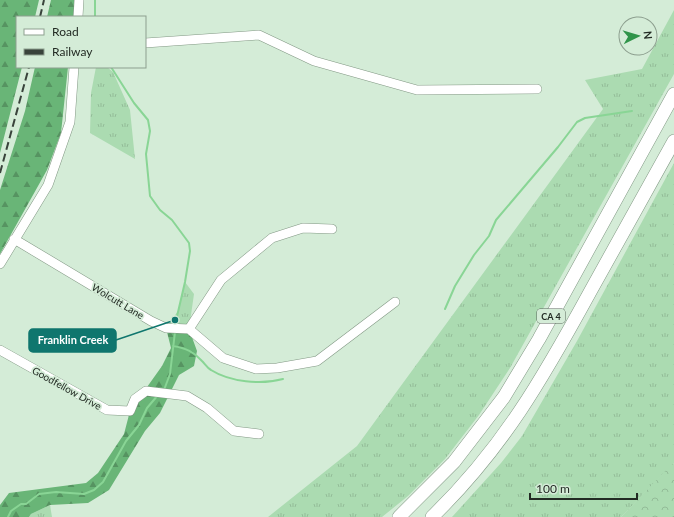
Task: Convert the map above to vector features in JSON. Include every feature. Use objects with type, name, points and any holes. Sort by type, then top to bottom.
[{"type":"highway","name":"CA 4","points":[[399,517],[454,462],[485,424],[513,383],[674,94]]},
{"type":"highway","name":"CA 4","points":[[432,517],[484,462],[527,403],[552,361],[674,141]]},
{"type":"street","points":[[78,16],[79,0]]},
{"type":"street","points":[[146,43],[259,35],[314,61],[416,90],[538,89]]},
{"type":"street","points":[[0,264],[48,185],[70,122],[74,68]]},
{"type":"street","points":[[332,229],[302,228],[272,238],[221,280],[189,329],[223,358],[256,369],[277,368],[317,361],[395,302]]},
{"type":"street","name":"Wolcutt Lane","points":[[14,239],[151,321],[166,328],[189,329]]},
{"type":"street","name":"Goodfellow Drive","points":[[0,350],[107,410],[130,411],[135,400],[146,391],[169,393],[187,396],[208,408],[234,432],[259,434]]},
{"type":"green space","points":[[0,0],[39,0],[35,16],[16,16],[16,68],[22,68],[0,153]]},
{"type":"green space","points":[[51,0],[76,0],[74,16],[47,16]]},
{"type":"green space","points":[[674,10],[674,74],[510,368],[479,415],[445,459],[408,496],[382,517],[268,517],[357,446],[603,109],[585,80],[642,69],[649,56],[658,56],[658,40]]},
{"type":"green space","points":[[35,68],[68,68],[61,133],[47,170],[0,254],[0,190],[25,111]]},
{"type":"green space","points":[[96,68],[108,68],[113,72],[130,110],[135,159],[90,133],[91,93]]},
{"type":"green space","points":[[674,163],[674,463],[621,517],[452,517],[501,463],[522,436],[577,341]]},
{"type":"green space","points":[[185,282],[194,294],[189,329],[166,328],[178,311]]},
{"type":"green space","points":[[166,328],[189,329],[197,351],[194,366],[179,375],[160,413],[145,431],[109,490],[88,503],[50,505],[31,514],[29,517],[0,517],[0,505],[9,493],[86,483],[98,473],[124,434],[130,411],[162,366],[171,348]]},
{"type":"green space","points":[[674,463],[674,517],[621,517],[670,466]]},
{"type":"green space","points":[[50,505],[52,517],[29,517],[31,514]]},
{"type":"waterway","points":[[95,0],[95,16]]},
{"type":"waterway","points":[[112,68],[134,103],[148,120],[150,131],[146,154],[150,196],[160,210],[172,220],[189,243],[190,251],[185,282],[175,325]]},
{"type":"waterway","points":[[445,309],[455,286],[474,255],[489,236],[496,220],[558,147],[577,122],[585,118],[632,111]]},
{"type":"waterway","points":[[164,390],[170,374],[175,332]]},
{"type":"waterway","points":[[173,346],[193,353],[210,369],[236,380],[265,382],[283,379]]},
{"type":"waterway","points":[[8,517],[11,511],[21,504],[26,504],[39,494],[56,492],[84,494],[94,490],[103,482],[126,441],[139,425],[147,408],[158,395]]},
{"type":"railway","points":[[40,16],[44,0]]},
{"type":"railway","points":[[0,173],[29,68]]},
{"type":"place","name":"Franklin Creek","points":[[175,320]]}]
